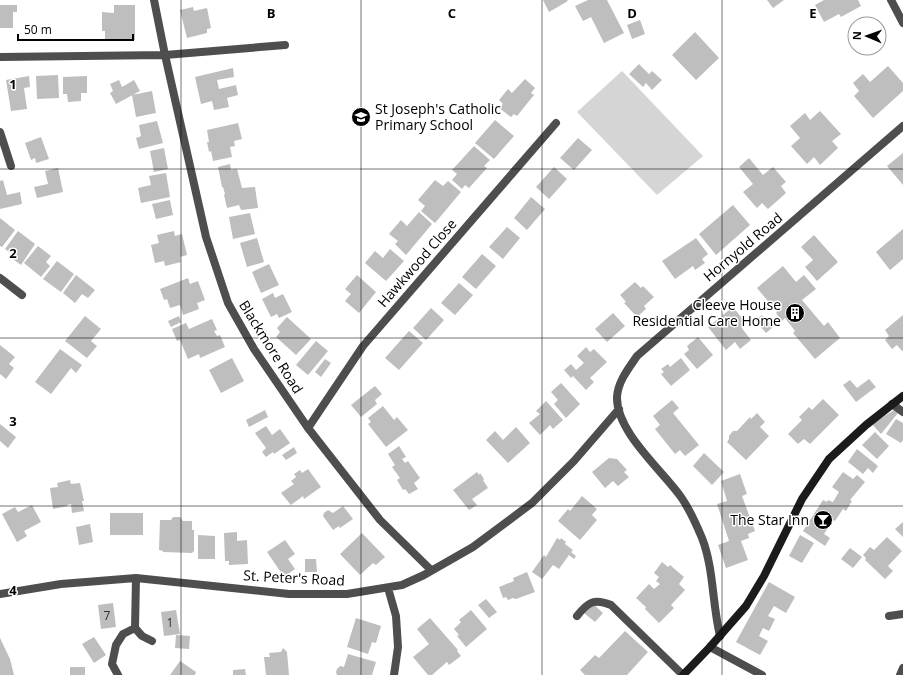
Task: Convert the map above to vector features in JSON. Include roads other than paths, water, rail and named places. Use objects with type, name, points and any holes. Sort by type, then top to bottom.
[{"type":"main road","points":[[683,675],[746,606],[764,576],[802,499],[829,459],[903,396]]},
{"type":"street","name":"Blackmore Road","points":[[154,0],[206,237],[228,303],[254,349],[308,428],[380,520],[431,570]]},
{"type":"street","points":[[891,0],[903,23]]},
{"type":"street","points":[[0,57],[165,55],[285,45]]},
{"type":"street","name":"Hawkwood Close","points":[[308,428],[362,346],[556,122]]},
{"type":"street","name":"Hornyold Road","points":[[720,636],[715,616],[713,585],[709,561],[702,537],[682,498],[634,441],[620,414],[617,396],[621,380],[637,356],[903,126]]},
{"type":"street","points":[[0,132],[11,166]]},
{"type":"street","points":[[0,278],[22,295]]},
{"type":"street","points":[[892,404],[903,412]]},
{"type":"street","name":"St. Peter's Road","points":[[0,594],[61,584],[136,578],[289,594],[348,594],[402,585],[424,575],[473,547],[532,503],[574,461],[619,409]]},
{"type":"street","points":[[136,578],[135,628],[142,636],[152,641]]},
{"type":"street","points":[[388,588],[396,616],[398,647],[394,675]]},
{"type":"street","points":[[577,616],[589,604],[601,602],[611,606],[683,675]]},
{"type":"street","points":[[889,616],[903,614]]},
{"type":"street","points":[[118,675],[112,664],[116,645],[123,634],[135,628]]},
{"type":"street","points":[[710,647],[762,675]]},
{"type":"street","points":[[900,675],[903,668]]},
{"type":"place","name":"St Joseph's Catholic Primary School","points":[[361,117]]},
{"type":"place","name":"Cleeve House Residential Care Home","points":[[795,313]]},
{"type":"place","name":"The Star Inn","points":[[823,520]]}]
